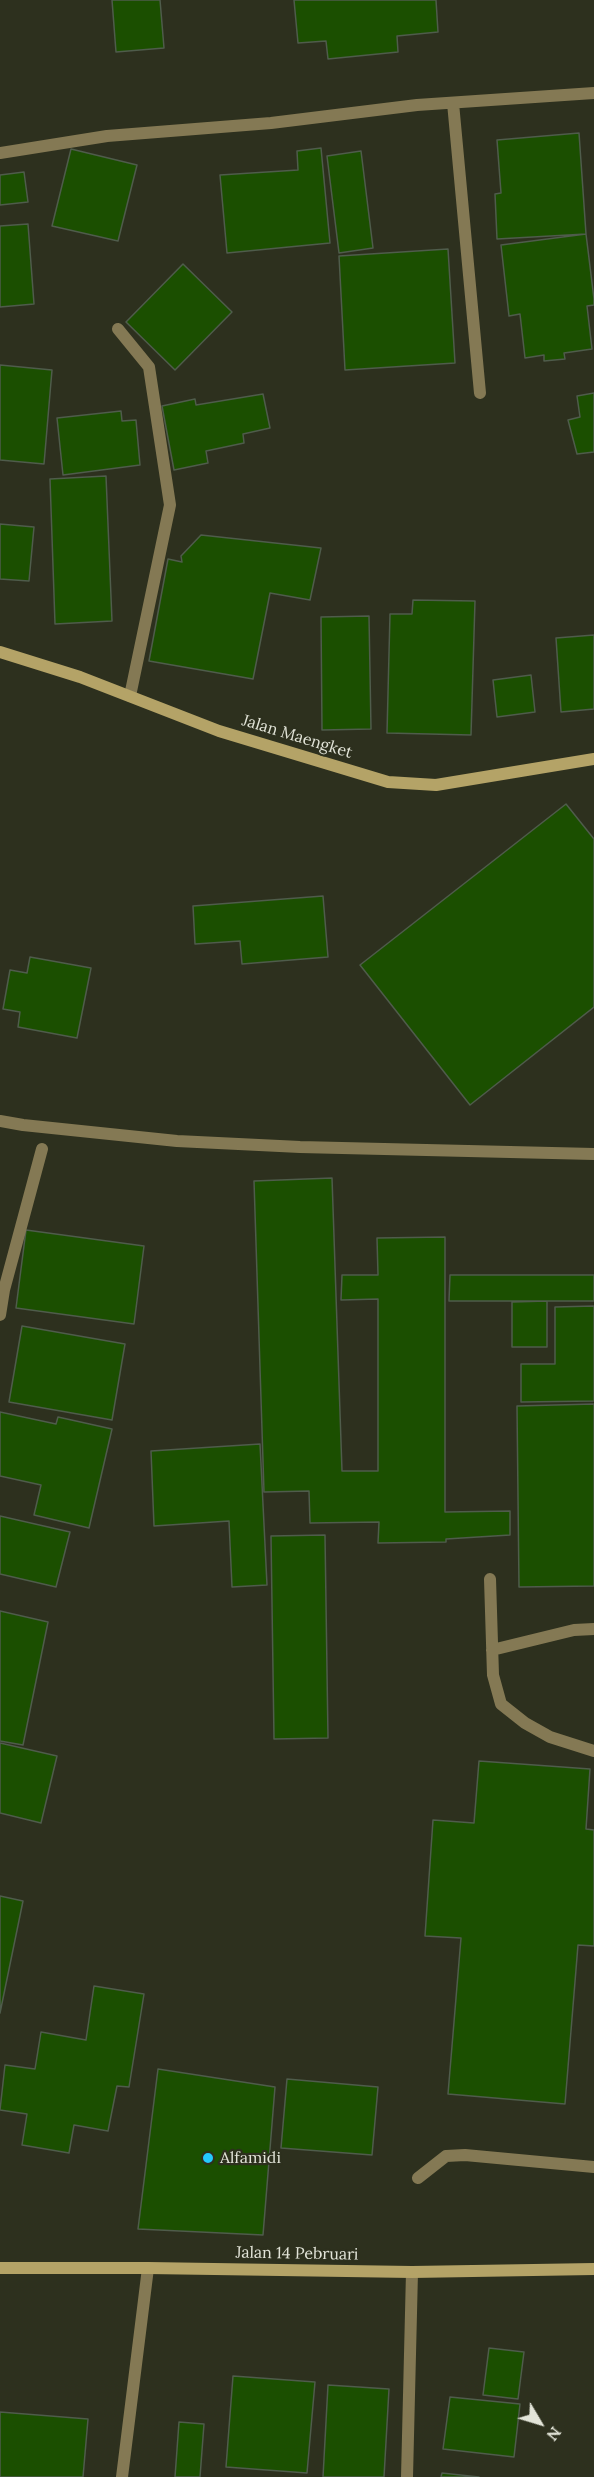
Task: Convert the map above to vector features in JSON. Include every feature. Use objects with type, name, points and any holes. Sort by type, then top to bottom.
[{"type":"street","points":[[0,153],[107,136],[271,123],[453,103],[594,93]]},
{"type":"street","points":[[453,103],[480,393]]},
{"type":"street","points":[[118,329],[149,367],[170,505],[130,696]]},
{"type":"street","name":"Jalan Maengket","points":[[0,652],[80,676],[219,731],[388,782],[444,784],[594,759]]},
{"type":"street","points":[[0,1121],[177,1141],[300,1147],[594,1154]]},
{"type":"street","points":[[0,1315],[2,1289],[42,1149]]},
{"type":"street","points":[[490,1579],[493,1675],[501,1704],[525,1724],[550,1737],[594,1751]]},
{"type":"street","points":[[492,1650],[574,1630],[594,1629]]},
{"type":"street","points":[[418,2178],[446,2156],[465,2154],[594,2168]]},
{"type":"street","name":"Jalan 14 Pebruari","points":[[0,2268],[412,2272],[594,2269]]},
{"type":"street","points":[[122,2477],[148,2268]]},
{"type":"street","points":[[407,2477],[412,2272]]},
{"type":"building","points":[[112,0],[160,0],[164,48],[116,52]]},
{"type":"building","points":[[294,0],[436,0],[438,32],[397,36],[398,52],[328,59],[326,41],[298,43]]},
{"type":"building","points":[[579,133],[586,234],[497,239],[495,194],[501,193],[497,140]]},
{"type":"building","points":[[321,148],[330,243],[227,253],[220,175],[298,170],[297,151]]},
{"type":"building","points":[[71,149],[137,165],[118,241],[52,226]]},
{"type":"building","points":[[361,151],[373,248],[339,253],[327,156]]},
{"type":"building","points":[[24,172],[28,202],[0,205],[0,175]]},
{"type":"building","points":[[28,224],[34,304],[0,307],[0,226]]},
{"type":"building","points":[[586,234],[594,299],[594,305],[587,306],[592,349],[564,353],[565,359],[544,361],[544,355],[525,358],[520,314],[509,316],[501,245]]},
{"type":"building","points":[[448,249],[455,363],[345,370],[339,256]]},
{"type":"building","points":[[183,264],[232,312],[175,370],[126,322]]},
{"type":"building","points":[[0,365],[52,370],[44,464],[0,460]]},
{"type":"building","points":[[594,393],[594,452],[577,454],[568,420],[580,417],[577,396]]},
{"type":"building","points":[[263,394],[270,428],[243,434],[244,443],[206,451],[208,463],[174,470],[162,406],[195,399],[196,405]]},
{"type":"building","points":[[121,411],[122,421],[136,420],[140,465],[63,475],[57,418]]},
{"type":"building","points":[[106,476],[112,621],[55,624],[50,479]]},
{"type":"building","points":[[0,524],[34,527],[29,581],[0,579]]},
{"type":"building","points":[[201,535],[321,548],[310,600],[270,593],[253,679],[149,661],[168,559],[182,562],[181,556]]},
{"type":"building","points":[[413,600],[475,601],[471,735],[387,733],[390,614],[412,614]]},
{"type":"building","points":[[369,616],[371,729],[322,730],[321,617]]},
{"type":"building","points":[[594,635],[594,709],[561,712],[556,638]]},
{"type":"building","points":[[531,675],[535,712],[497,717],[493,680]]},
{"type":"building","points":[[566,804],[594,839],[594,1007],[470,1105],[360,965]]},
{"type":"building","points":[[323,896],[328,957],[242,964],[240,941],[195,944],[193,906]]},
{"type":"building","points":[[30,957],[91,968],[77,1038],[18,1027],[20,1012],[3,1009],[10,970],[27,973]]},
{"type":"building","points":[[332,1178],[342,1471],[378,1471],[378,1299],[341,1300],[342,1275],[378,1275],[377,1238],[445,1237],[445,1512],[510,1511],[510,1535],[446,1539],[446,1542],[378,1543],[379,1522],[310,1523],[309,1491],[264,1492],[254,1181]]},
{"type":"building","points":[[26,1230],[144,1246],[134,1324],[16,1308]]},
{"type":"building","points":[[450,1275],[594,1275],[594,1301],[449,1301]]},
{"type":"building","points":[[547,1301],[547,1347],[512,1347],[512,1302]]},
{"type":"building","points":[[594,1306],[594,1401],[521,1402],[521,1364],[555,1364],[555,1307]]},
{"type":"building","points":[[22,1326],[125,1344],[112,1420],[9,1402]]},
{"type":"building","points":[[594,1404],[594,1586],[519,1587],[517,1406]]},
{"type":"building","points":[[0,1412],[56,1424],[58,1417],[112,1429],[89,1528],[34,1515],[41,1485],[0,1476]]},
{"type":"building","points":[[260,1444],[267,1585],[232,1587],[229,1521],[154,1526],[151,1451]]},
{"type":"building","points":[[0,1516],[70,1532],[56,1587],[0,1574]]},
{"type":"building","points":[[325,1535],[328,1738],[274,1739],[271,1536]]},
{"type":"building","points":[[0,1611],[48,1622],[23,1745],[0,1741]]},
{"type":"building","points":[[0,1743],[57,1756],[41,1823],[0,1813]]},
{"type":"building","points":[[479,1761],[590,1769],[586,1829],[594,1830],[594,1946],[578,1945],[565,2104],[448,2094],[461,1938],[425,1936],[433,1820],[474,1823]]},
{"type":"building","points":[[0,1896],[23,1901],[0,2013]]},
{"type":"building","points":[[94,1986],[144,1994],[129,2087],[117,2086],[108,2131],[74,2125],[69,2153],[22,2145],[27,2114],[0,2110],[5,2065],[35,2069],[41,2032],[86,2040]]},
{"type":"building","name":"Alfamidi","points":[[158,2069],[275,2087],[263,2235],[138,2229]]},
{"type":"building","points":[[287,2079],[378,2087],[372,2155],[281,2148]]},
{"type":"building","points":[[489,2348],[524,2352],[518,2399],[483,2395]]},
{"type":"building","points":[[233,2376],[315,2382],[307,2473],[226,2467]]},
{"type":"building","points":[[328,2385],[389,2389],[384,2477],[323,2477]]},
{"type":"building","points":[[450,2397],[520,2404],[514,2457],[443,2449]]},
{"type":"building","points":[[0,2412],[88,2419],[83,2477],[0,2477]]},
{"type":"building","points":[[179,2422],[204,2424],[200,2477],[175,2477]]},
{"type":"building","points":[[442,2473],[479,2477],[441,2477]]},
{"type":"place","name":"Alfamidi","points":[[208,2158]]}]
